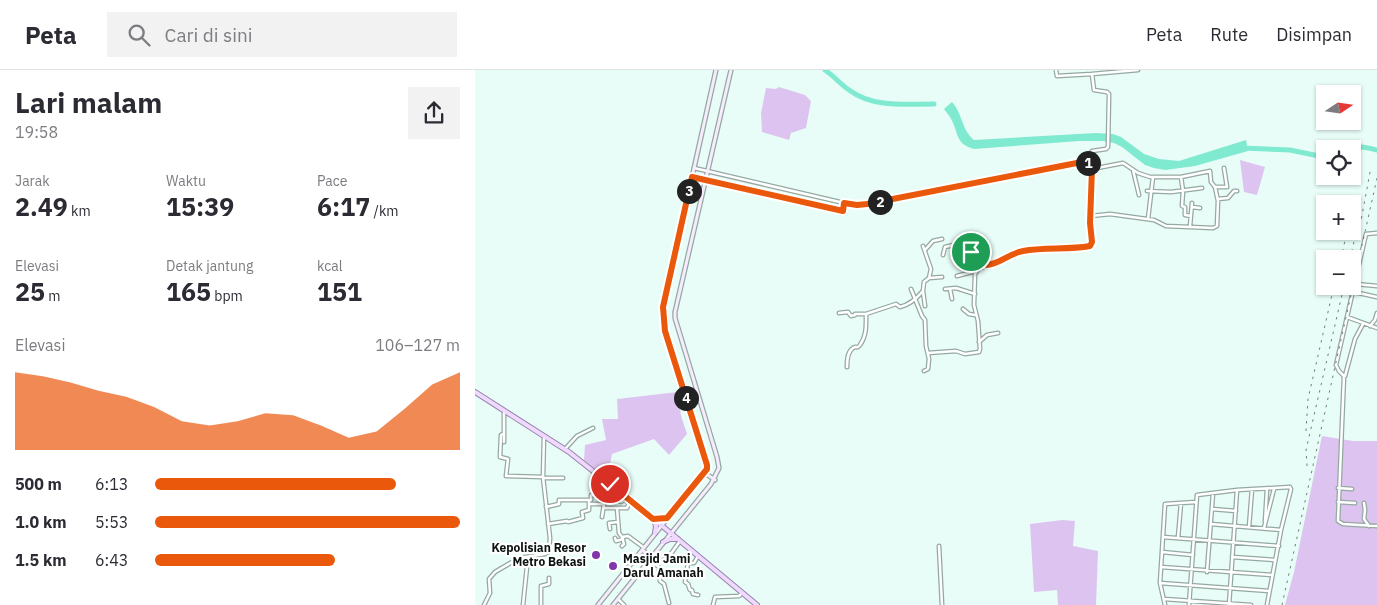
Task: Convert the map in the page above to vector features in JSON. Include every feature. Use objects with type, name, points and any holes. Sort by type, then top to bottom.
[{"type":"main road","points":[[598,605],[705,473],[707,465],[665,331],[663,318],[665,296],[716,70]]},
{"type":"main road","points":[[613,605],[715,480],[719,468],[675,318],[731,70]]},
{"type":"main road","points":[[475,392],[565,449],[617,490],[629,502],[671,533],[756,604]]},
{"type":"main road","points":[[705,473],[715,480]]},
{"type":"main road","points":[[653,519],[667,518]]},
{"type":"main road","points":[[653,519],[656,526],[655,533]]},
{"type":"main road","points":[[663,542],[679,540]]},
{"type":"main road","points":[[643,548],[650,558]]},
{"type":"street","points":[[1056,70],[1057,76],[1138,70]]},
{"type":"street","points":[[1087,161],[1093,150],[1106,149],[1109,131],[1109,94],[1094,90],[1092,74]]},
{"type":"street","points":[[694,168],[844,203],[861,205],[1087,161]]},
{"type":"street","points":[[957,276],[976,271],[987,265],[996,264],[1001,259],[1026,250],[1090,246],[1092,242],[1092,169],[1087,161]]},
{"type":"street","points":[[1091,216],[1110,214],[1148,219],[1165,225],[1216,228],[1218,199],[1209,171],[1181,177],[1153,177],[1133,170],[1123,162],[1092,169]]},
{"type":"street","points":[[1215,187],[1227,187],[1224,168]]},
{"type":"street","points":[[1133,170],[1139,195]]},
{"type":"street","points":[[692,177],[843,211],[844,203]]},
{"type":"street","points":[[1148,219],[1153,177]]},
{"type":"street","points":[[1181,177],[1183,190],[1182,206],[1185,208],[1185,215],[1191,216]]},
{"type":"street","points":[[1147,191],[1202,188]]},
{"type":"street","points":[[1218,199],[1228,198],[1233,192],[1237,191]]},
{"type":"street","points":[[1190,226],[1192,203]]},
{"type":"street","points":[[1192,207],[1200,208]]},
{"type":"street","points":[[1361,257],[1366,234],[1377,233]]},
{"type":"street","points":[[925,250],[933,241],[941,239]]},
{"type":"street","points":[[943,255],[945,248],[962,244],[967,246],[973,256],[987,265]]},
{"type":"street","points":[[923,246],[931,269],[929,278],[924,283],[925,306]]},
{"type":"street","points":[[928,352],[956,351],[965,354],[975,354],[979,352],[978,324],[973,305],[976,271]]},
{"type":"street","points":[[929,278],[936,279],[942,277]]},
{"type":"street","points":[[1361,285],[1377,286]]},
{"type":"street","points":[[945,289],[956,288],[975,294]]},
{"type":"street","points":[[911,289],[925,320],[929,359],[928,369],[924,371]]},
{"type":"street","points":[[950,289],[952,299]]},
{"type":"street","points":[[839,313],[848,312],[851,316],[857,313],[866,314],[896,304],[903,307],[923,294]]},
{"type":"street","points":[[1361,294],[1377,297]]},
{"type":"street","points":[[1345,376],[1339,371],[1337,365],[1352,295]]},
{"type":"street","points":[[963,309],[969,314],[975,315]]},
{"type":"street","points":[[1370,326],[1375,320],[1377,313]]},
{"type":"street","points":[[847,367],[847,358],[851,351],[859,346],[865,333],[866,314]]},
{"type":"street","points":[[1347,317],[1377,328]]},
{"type":"street","points":[[1363,324],[1355,339],[1345,376],[1338,522],[1377,526]]},
{"type":"street","points":[[979,342],[987,335],[998,333]]},
{"type":"street","points":[[504,411],[504,442]]},
{"type":"street","points":[[565,449],[577,436],[593,428]]},
{"type":"street","points":[[503,434],[501,435],[501,457],[507,459],[506,476],[563,478]]},
{"type":"street","points":[[484,605],[489,598],[489,579],[491,576],[516,559],[549,552],[543,478],[544,436]]},
{"type":"street","points":[[1189,605],[1197,495],[1237,490],[1290,487],[1267,605]]},
{"type":"street","points":[[1339,488],[1352,489]]},
{"type":"street","points":[[1249,527],[1252,489]]},
{"type":"street","points":[[1265,524],[1267,489]]},
{"type":"street","points":[[1264,529],[1274,489]]},
{"type":"street","points":[[548,524],[583,518],[582,512],[589,510],[591,495],[605,494],[617,490]]},
{"type":"street","points":[[1229,604],[1237,490]]},
{"type":"street","points":[[602,517],[605,494]]},
{"type":"street","points":[[1207,572],[1213,494]]},
{"type":"street","points":[[546,507],[559,504],[559,500],[604,504]]},
{"type":"street","points":[[604,508],[626,508],[629,502],[611,500]]},
{"type":"street","points":[[619,501],[619,533],[625,544],[622,546]]},
{"type":"street","points":[[1165,605],[1160,583],[1165,504],[1197,502]]},
{"type":"street","points":[[1338,502],[1355,503]]},
{"type":"street","points":[[1178,538],[1181,503]]},
{"type":"street","points":[[1364,503],[1364,519],[1369,526]]},
{"type":"street","points":[[1212,509],[1235,511]]},
{"type":"street","points":[[610,529],[609,523],[618,522]]},
{"type":"street","points":[[1211,524],[1281,530]]},
{"type":"street","points":[[615,538],[616,541],[628,536],[643,548]]},
{"type":"street","points":[[1163,537],[1279,546]]},
{"type":"street","points":[[663,560],[670,555],[679,540]]},
{"type":"street","points":[[939,546],[942,605]]},
{"type":"street","points":[[1162,552],[1193,554]]},
{"type":"street","points":[[698,556],[694,563],[688,563],[685,578],[685,582],[693,594],[698,595]]},
{"type":"street","points":[[523,605],[528,557]]},
{"type":"street","points":[[1232,557],[1275,560]]},
{"type":"street","points":[[650,558],[659,568],[660,581],[664,584],[669,602]]},
{"type":"street","points":[[1161,567],[1207,572],[1272,575]]},
{"type":"street","points":[[541,605],[541,586],[549,585],[549,578]]},
{"type":"street","points":[[1160,583],[1269,591]]},
{"type":"street","points":[[712,605],[713,599],[720,596],[739,596],[742,592]]},
{"type":"street","points":[[1164,599],[1251,605]]},
{"type":"street","points":[[618,600],[624,605]]},
{"type":"shaded area","points":[[779,87],[805,95],[811,101],[806,128],[791,133],[789,140],[762,132],[761,113],[766,88],[776,89]]},
{"type":"shaded area","points":[[952,102],[967,131],[974,140],[1096,133],[1113,134],[1121,137],[1144,154],[1159,159],[1179,161],[1246,140],[1248,151],[1195,166],[1165,170],[1145,165],[1122,147],[1103,141],[974,149],[960,141],[954,124],[944,109]]},
{"type":"shaded area","points":[[1240,160],[1265,167],[1257,195],[1244,192]]},
{"type":"shaded area","points":[[678,392],[681,416],[687,434],[669,455],[654,439],[612,454],[607,479],[584,460],[585,445],[606,440],[602,419],[618,419],[617,399]]},
{"type":"shaded area","points":[[1322,436],[1353,441],[1377,441],[1377,605],[1285,605],[1294,572]]},
{"type":"shaded area","points":[[1062,520],[1075,521],[1073,546],[1098,551],[1096,605],[1058,605],[1057,590],[1034,592],[1030,524]]},
{"type":"waterway","points":[[825,70],[849,90],[868,100],[890,104],[934,104]]},
{"type":"waterway","points":[[1361,147],[1377,150]]},
{"type":"waterway","points":[[1242,148],[1290,150],[1316,155]]},
{"type":"railway","points":[[1361,221],[1371,167]]},
{"type":"railway","points":[[1282,605],[1377,178]]},
{"type":"railway","points":[[1343,250],[1345,240]]},
{"type":"railway","points":[[1352,250],[1354,240]]},
{"type":"railway","points":[[1306,431],[1308,399],[1332,295]]},
{"type":"railway","points":[[1307,466],[1306,450],[1342,295]]},
{"type":"place","name":"Kepolisian Resor Metro Bekasi","points":[[596,555]]},
{"type":"place","name":"Masjid Jami Darul Amanah","points":[[613,566]]},
{"type":"route","points":[[610,484],[653,519],[661,520],[667,518],[707,469],[665,331],[663,318],[665,296],[692,177],[843,211],[844,203],[867,204],[1087,161],[1092,169],[1090,223],[1092,244],[1090,246],[1026,250],[1001,259],[996,264],[987,265],[973,256],[971,252]]}]
